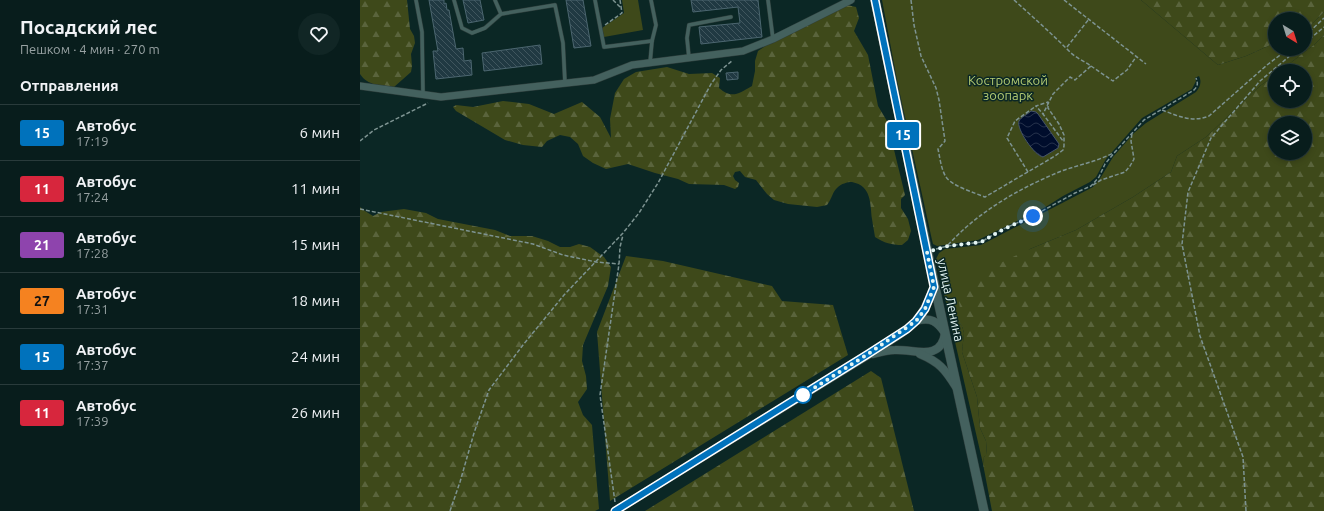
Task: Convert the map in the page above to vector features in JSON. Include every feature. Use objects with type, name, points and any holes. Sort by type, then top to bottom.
[{"type":"main road","name":"улица Ленина","points":[[875,0],[934,287],[984,511]]},
{"type":"street","points":[[360,86],[441,97],[594,80],[632,65],[743,51],[773,39],[851,0]]},
{"type":"street","points":[[916,321],[925,309],[934,287]]},
{"type":"street","points":[[616,510],[868,354],[916,321],[923,319],[932,321],[939,325],[945,334],[944,341],[940,347],[933,352],[894,350],[868,354]]},
{"type":"street","points":[[912,350],[932,359],[946,371],[957,390]]},
{"type":"lane","points":[[416,0],[422,32],[422,95]]},
{"type":"lane","points":[[454,0],[462,28],[472,33],[485,28],[501,14],[555,5],[563,43],[565,83]]},
{"type":"lane","points":[[495,0],[501,14]]},
{"type":"lane","points":[[595,0],[604,48],[652,41]]},
{"type":"lane","points":[[650,63],[652,41],[656,25],[651,0]]},
{"type":"lane","points":[[768,0],[773,39]]},
{"type":"lane","points":[[689,58],[687,38],[689,25],[731,17]]},
{"type":"path","points":[[613,0],[621,8]]},
{"type":"path","points":[[600,29],[622,13],[620,0]]},
{"type":"path","points":[[911,0],[921,56],[936,88],[939,100],[945,141],[938,149],[941,165],[947,178],[952,183],[985,197],[1060,153],[1064,146],[1064,135],[1062,128],[1048,108],[1048,102]]},
{"type":"path","points":[[1014,0],[1070,53],[1113,81],[1127,70],[1136,57]]},
{"type":"path","points":[[1064,0],[1146,64]]},
{"type":"path","points":[[1312,29],[1324,18]]},
{"type":"path","points":[[1066,48],[1089,19]]},
{"type":"path","points":[[1312,37],[1324,27]]},
{"type":"path","points":[[450,511],[489,390],[564,295],[623,233],[639,213],[658,183],[711,84],[721,70],[743,51]]},
{"type":"path","points":[[1162,110],[1188,120],[1202,119],[1209,116],[1279,56]]},
{"type":"path","points":[[1246,511],[1243,457],[1200,336],[1182,244],[1188,192],[1211,138],[1260,80],[1289,56]]},
{"type":"path","points":[[1042,114],[1053,94],[1070,76],[1075,80],[1091,66]]},
{"type":"path","points":[[1091,186],[1099,177],[1105,164],[1144,120],[1197,87],[1198,82],[1196,78]]},
{"type":"path","points":[[360,141],[374,130],[441,97]]},
{"type":"path","points":[[1028,172],[1007,138],[1015,121],[1036,106],[1048,102]]},
{"type":"path","points":[[1036,106],[1063,141]]},
{"type":"path","points":[[927,252],[948,246],[981,242],[1101,180],[1125,172],[1134,158],[1131,141],[1132,133]]},
{"type":"path","points":[[948,246],[960,232],[1002,201],[1053,175],[1098,160],[1115,152]]},
{"type":"path","points":[[360,209],[533,244],[563,255],[596,262],[619,264]]},
{"type":"path","points":[[616,510],[600,395],[623,233]]},
{"type":"green space","points":[[360,0],[407,0],[410,29],[414,36],[415,43],[411,54],[412,66],[411,72],[394,87],[371,83],[360,74]]},
{"type":"green space","points":[[622,0],[638,0],[643,30],[604,37],[602,28],[624,13]]},
{"type":"green space","name":"Костромской зоопарк","points":[[882,0],[1141,0],[1218,65],[1246,56],[1268,46],[1268,56],[1299,56],[1289,64],[1268,64],[1268,80],[1206,137],[1177,156],[1171,172],[1133,197],[1076,230],[1030,249],[960,309],[959,322],[964,333],[962,352],[977,397],[980,428],[986,441],[987,455],[984,457],[983,464],[936,259],[939,253],[945,249],[981,245],[1093,187],[1113,157],[1134,133],[1146,123],[1196,92],[1200,80],[1199,76],[1195,78],[1196,81],[1192,89],[1142,118],[1106,159],[1096,177],[1090,182],[1044,208],[978,240],[937,246],[933,244],[932,240],[898,85]]},
{"type":"green space","points":[[1141,0],[1324,0],[1324,12],[1312,24],[1312,12],[1268,12],[1268,46],[1246,56],[1218,65]]},
{"type":"green space","points":[[847,5],[856,7],[859,18],[854,31],[868,55],[878,106],[887,121],[905,195],[901,199],[901,208],[908,219],[911,231],[908,240],[902,245],[888,243],[875,237],[869,196],[859,184],[852,182],[844,183],[834,191],[827,205],[817,207],[788,204],[774,200],[756,180],[745,177],[740,171],[735,172],[733,176],[739,183],[738,187],[735,189],[724,185],[689,184],[678,179],[628,164],[606,169],[583,156],[578,144],[570,137],[560,135],[547,141],[542,147],[523,145],[505,140],[456,111],[453,107],[456,105],[473,107],[503,101],[529,104],[554,114],[582,102],[600,117],[611,138],[610,119],[615,93],[624,79],[636,72],[667,67],[689,74],[712,73],[720,78],[719,88],[731,94],[739,93],[752,86],[755,61],[758,51],[776,39]]},
{"type":"green space","points":[[1324,12],[1324,35],[1312,46],[1312,24]]},
{"type":"green space","points":[[1324,35],[1324,511],[992,511],[983,464],[984,457],[987,454],[986,441],[980,428],[977,397],[962,352],[964,333],[962,326],[956,317],[956,311],[960,309],[959,302],[964,289],[974,278],[985,270],[1076,230],[1133,197],[1171,172],[1177,156],[1206,137],[1268,80],[1268,108],[1312,108],[1312,64],[1289,64],[1299,56],[1312,56],[1312,46]]},
{"type":"green space","points":[[360,207],[373,216],[381,212],[404,209],[426,213],[438,219],[495,230],[510,236],[532,236],[560,247],[570,247],[579,244],[590,247],[604,257],[611,267],[608,286],[583,345],[582,361],[586,376],[587,389],[578,402],[583,415],[592,425],[599,509],[595,511],[360,511]]},
{"type":"green space","points":[[626,256],[663,261],[772,286],[782,301],[833,305],[848,355],[610,501],[597,332]]},
{"type":"green space","points":[[871,371],[881,378],[914,511],[645,511]]},
{"type":"water","points":[[1031,111],[1038,114],[1059,144],[1058,148],[1043,157],[1035,152],[1020,130],[1019,121]]},
{"type":"building","points":[[429,0],[444,0],[444,4],[446,3],[447,10],[449,10],[456,49],[463,48],[464,61],[471,60],[472,75],[436,79],[433,51],[438,51]]},
{"type":"building","points":[[463,0],[480,0],[484,20],[468,23]]},
{"type":"building","points":[[566,0],[583,0],[591,46],[574,48]]},
{"type":"building","points":[[691,0],[758,0],[762,37],[701,44],[699,27],[740,23],[738,7],[693,12]]},
{"type":"building","points":[[540,45],[542,64],[484,71],[482,53]]},
{"type":"building","points":[[738,72],[738,79],[727,80],[726,73]]},
{"type":"bus line","name":"15","points":[[615,511],[907,329],[916,321],[925,309],[934,287],[875,0]]},
{"type":"route","points":[[803,395],[907,329],[916,321],[925,309],[934,287],[927,252],[948,246],[981,242],[1004,229],[1033,216]]}]
